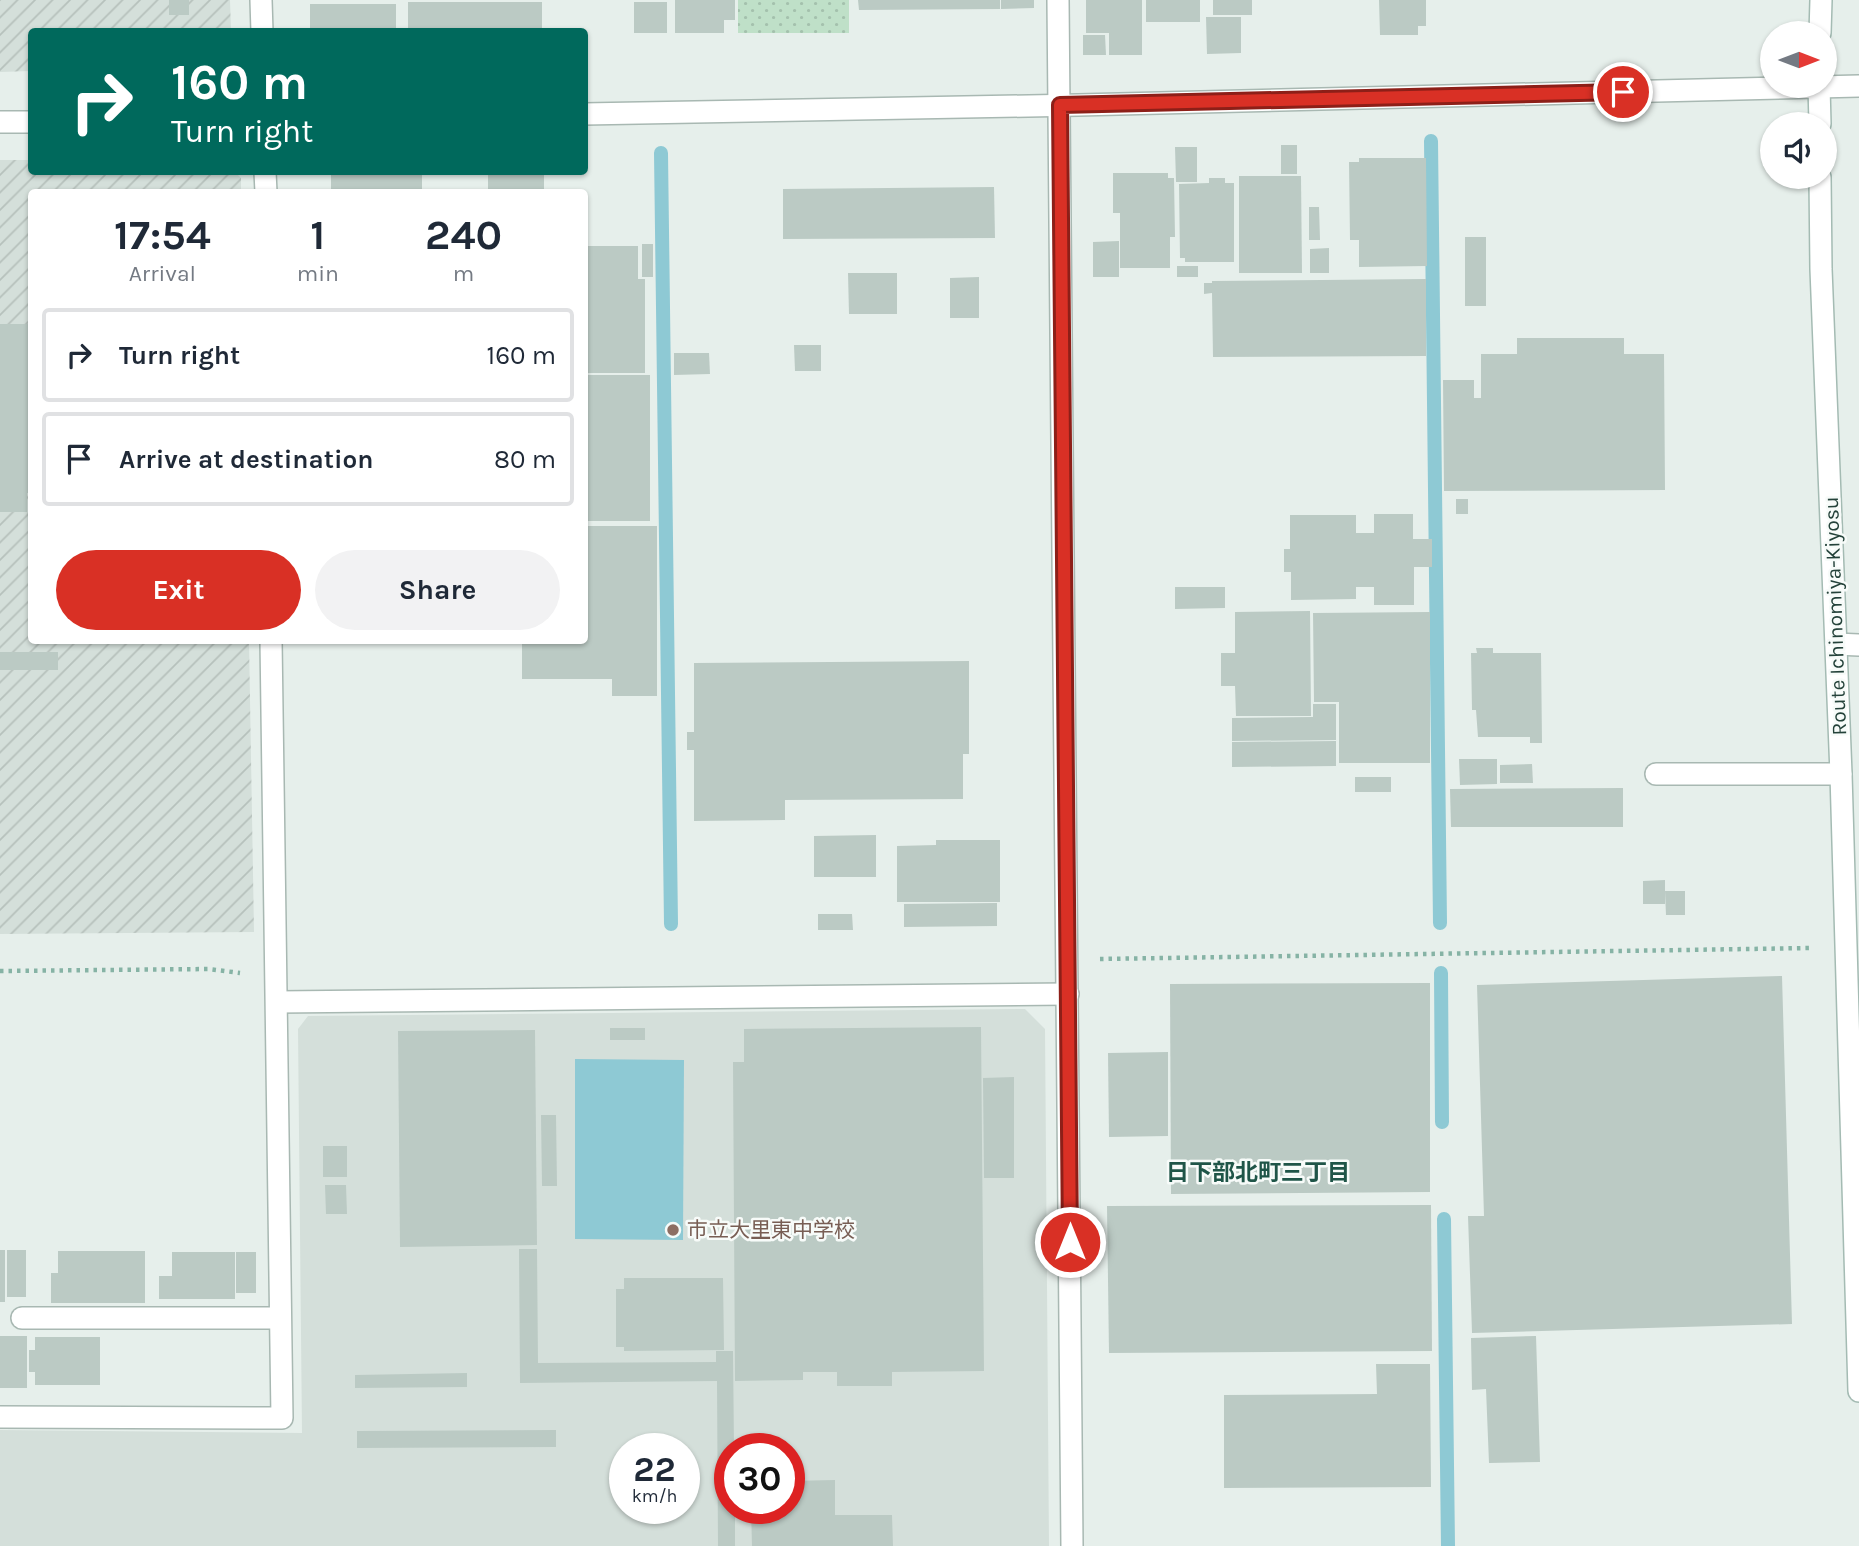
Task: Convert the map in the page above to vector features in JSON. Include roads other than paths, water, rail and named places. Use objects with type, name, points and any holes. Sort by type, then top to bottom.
[{"type":"street","points":[[261,0],[262,28]]},
{"type":"street","points":[[1058,0],[1072,1546]]},
{"type":"street","points":[[1820,21],[1821,0]]},
{"type":"street","points":[[1838,86],[1859,86]]},
{"type":"street","points":[[588,114],[1543,95],[1760,88]]},
{"type":"street","points":[[0,122],[28,122]]},
{"type":"street","name":"Route Ichinomiya-Kiyosu","points":[[1820,189],[1847,948],[1859,1391]]},
{"type":"street","points":[[0,1417],[282,1418],[271,644]]},
{"type":"street","points":[[1836,644],[1859,645]]},
{"type":"street","points":[[1656,774],[1841,774]]},
{"type":"street","points":[[276,1002],[1068,994]]},
{"type":"street","points":[[22,1318],[281,1318]]},
{"type":"water","points":[[575,1059],[684,1060],[683,1240],[575,1239]]},
{"type":"waterway","points":[[1431,141],[1440,923]]},
{"type":"waterway","points":[[661,153],[671,924]]},
{"type":"waterway","points":[[1441,973],[1442,1122]]},
{"type":"waterway","points":[[1444,1219],[1448,1546]]},
{"type":"place","name":"市立大里東中学校","points":[[673,1230]]},
{"type":"district","name":"日下部北町三丁目","points":[[1258,1172]]}]
